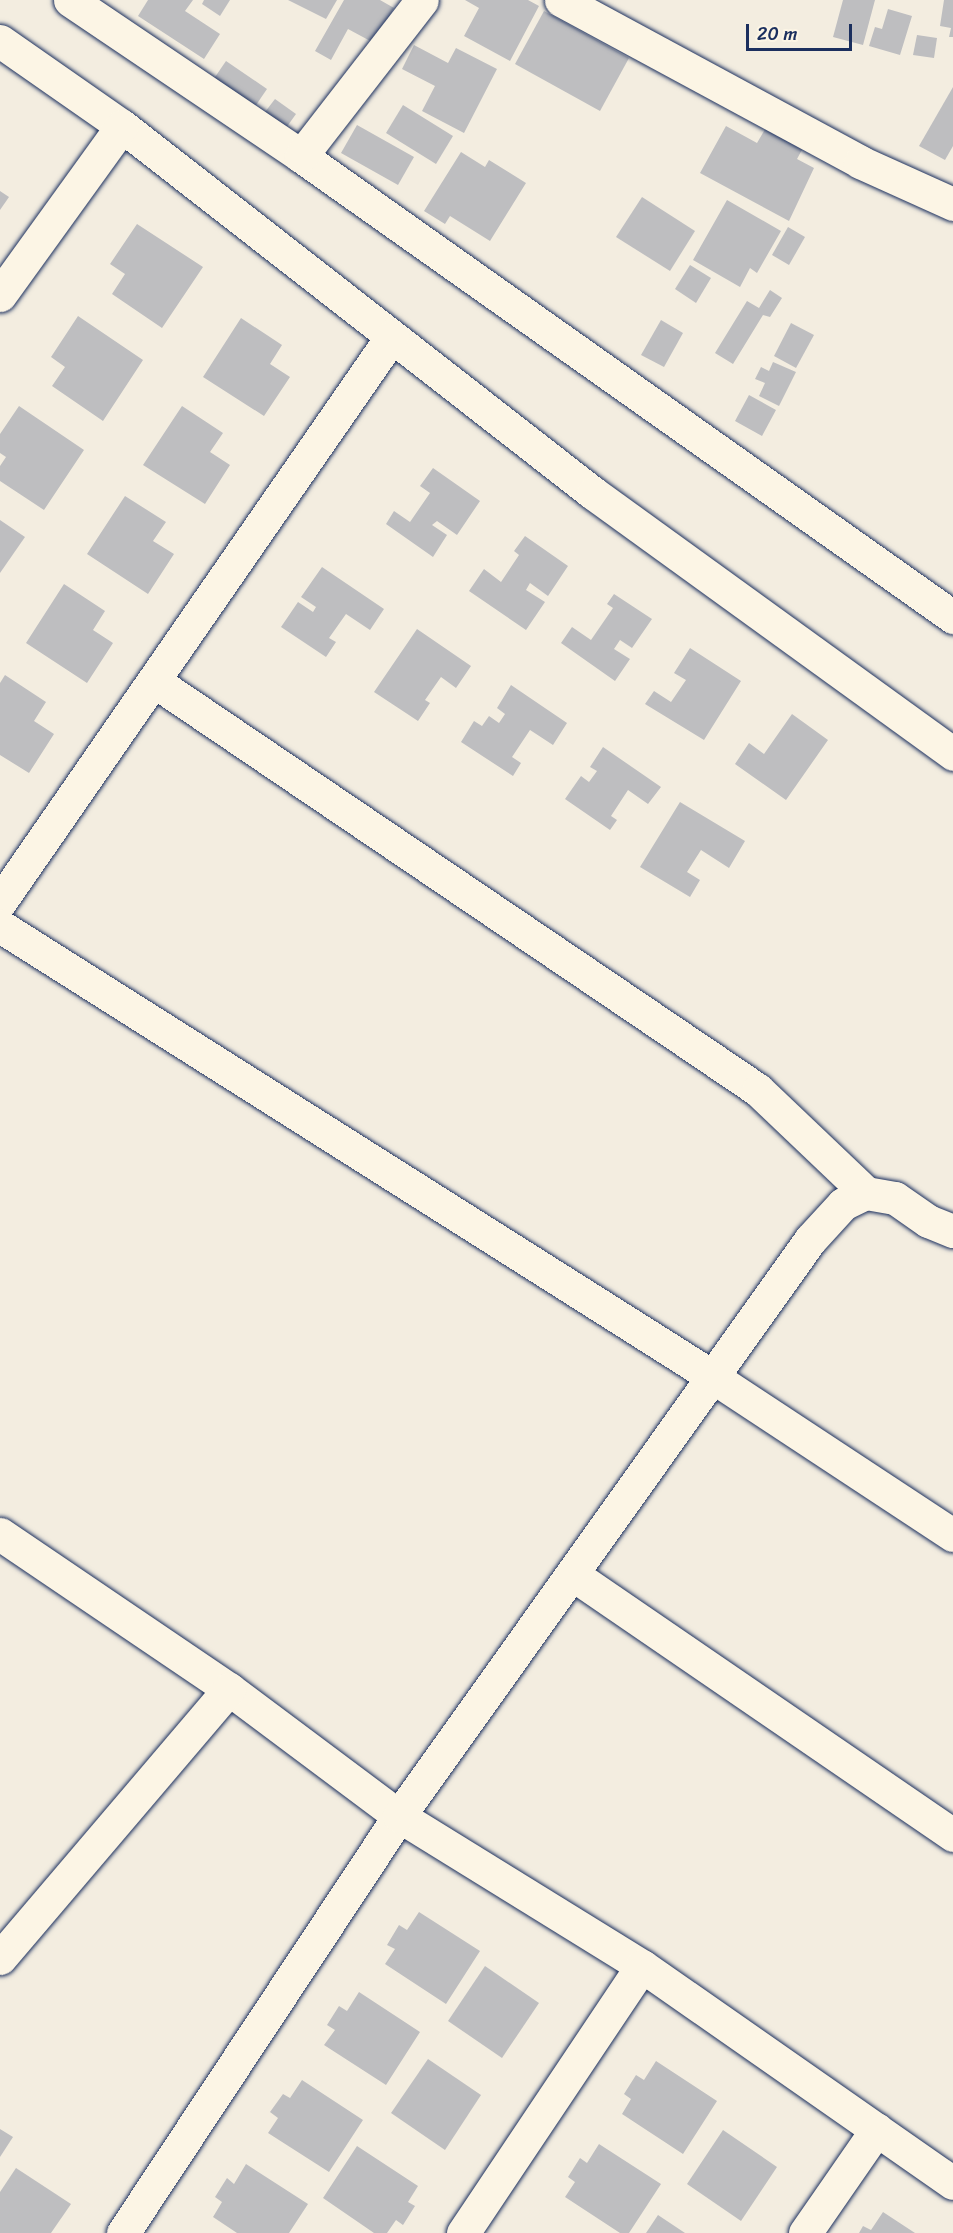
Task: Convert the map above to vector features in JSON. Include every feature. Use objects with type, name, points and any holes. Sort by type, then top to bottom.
[{"type":"street","points":[[70,0],[301,156],[953,617]]},
{"type":"street","points":[[301,156],[422,0]]},
{"type":"street","points":[[561,0],[860,162],[953,204]]},
{"type":"street","points":[[0,42],[122,126],[592,493],[953,754]]},
{"type":"street","points":[[0,295],[122,126]]},
{"type":"street","points":[[0,902],[392,336]]},
{"type":"street","points":[[154,681],[758,1090],[866,1193],[895,1198],[928,1221],[953,1231]]},
{"type":"street","points":[[0,926],[713,1377],[953,1535]]},
{"type":"street","points":[[123,2233],[399,1816],[810,1240],[843,1204],[866,1193]]},
{"type":"street","points":[[0,1534],[229,1689],[399,1816],[642,1966],[953,2183]]},
{"type":"street","points":[[572,1574],[953,1835]]},
{"type":"street","points":[[0,1958],[229,1689]]},
{"type":"street","points":[[463,2233],[642,1966]]},
{"type":"street","points":[[805,2233],[877,2129]]},
{"type":"building","points":[[148,0],[193,0],[185,11],[220,34],[204,59],[138,16]]},
{"type":"building","points":[[204,0],[230,0],[220,16],[202,4]]},
{"type":"building","points":[[288,0],[337,0],[326,19]]},
{"type":"building","points":[[344,0],[380,0],[394,8],[374,43],[348,29],[331,60],[315,51]]},
{"type":"building","points":[[465,0],[528,0],[539,6],[510,61],[464,36],[479,8]]},
{"type":"building","points":[[843,0],[875,0],[863,45],[833,37]]},
{"type":"building","points":[[944,0],[953,0],[953,37],[949,37],[951,28],[940,26]]},
{"type":"building","points":[[888,9],[912,16],[900,55],[869,46],[875,27],[882,29]]},
{"type":"building","points":[[544,11],[629,58],[600,111],[515,64]]},
{"type":"building","points":[[917,35],[937,38],[934,58],[913,55]]},
{"type":"building","points":[[414,45],[448,63],[456,48],[497,69],[464,133],[422,111],[435,86],[402,69]]},
{"type":"building","points":[[226,61],[267,89],[254,108],[213,80]]},
{"type":"building","points":[[953,87],[953,146],[945,160],[919,146]]},
{"type":"building","points":[[275,99],[296,114],[286,128],[265,112]]},
{"type":"building","points":[[403,105],[453,136],[436,164],[386,133]]},
{"type":"building","points":[[357,125],[414,157],[398,185],[341,153]]},
{"type":"building","points":[[726,126],[757,143],[767,126],[804,146],[797,159],[814,168],[789,221],[700,173]]},
{"type":"building","points":[[461,152],[485,167],[489,160],[526,183],[490,241],[450,216],[445,224],[424,211]]},
{"type":"building","points":[[0,191],[9,197],[0,210]]},
{"type":"building","points":[[642,197],[695,231],[670,271],[616,237]]},
{"type":"building","points":[[727,200],[781,231],[757,273],[750,268],[740,287],[693,260]]},
{"type":"building","points":[[137,224],[203,267],[162,328],[112,294],[125,274],[110,264]]},
{"type":"building","points":[[788,227],[805,237],[789,265],[772,255]]},
{"type":"building","points":[[690,265],[711,278],[696,303],[675,289]]},
{"type":"building","points":[[770,290],[782,298],[770,317],[763,315],[733,364],[715,353],[747,301],[759,308]]},
{"type":"building","points":[[78,316],[143,360],[103,421],[52,386],[65,367],[51,357]]},
{"type":"building","points":[[241,318],[282,345],[270,364],[290,377],[264,416],[203,377]]},
{"type":"building","points":[[661,320],[683,333],[664,367],[641,355]]},
{"type":"building","points":[[791,323],[814,335],[796,368],[774,356]]},
{"type":"building","points":[[773,362],[796,372],[779,406],[759,396],[765,383],[755,379],[761,367],[769,371]]},
{"type":"building","points":[[749,395],[776,410],[762,436],[735,421]]},
{"type":"building","points":[[19,406],[84,450],[44,510],[0,481],[0,466],[6,457],[0,453],[0,434]]},
{"type":"building","points":[[182,406],[223,433],[210,452],[230,465],[205,504],[143,465]]},
{"type":"building","points":[[433,468],[480,501],[457,535],[437,521],[432,525],[447,535],[433,557],[386,524],[394,511],[410,522],[430,493],[420,486]]},
{"type":"building","points":[[125,496],[166,522],[153,541],[174,554],[148,594],[87,554]]},
{"type":"building","points":[[0,520],[25,537],[0,573]]},
{"type":"building","points":[[525,536],[568,566],[548,596],[530,583],[526,590],[545,602],[526,630],[469,591],[484,569],[501,582],[519,555],[514,551]]},
{"type":"building","points":[[322,567],[384,609],[370,630],[346,614],[329,638],[336,642],[326,657],[281,627],[298,602],[313,612],[316,607],[301,597]]},
{"type":"building","points":[[64,584],[105,611],[93,630],[113,643],[87,683],[26,643]]},
{"type":"building","points":[[614,594],[652,619],[632,648],[620,640],[614,649],[630,659],[615,681],[561,643],[572,627],[591,640],[613,608],[607,604]]},
{"type":"building","points":[[417,629],[471,666],[456,688],[441,677],[425,700],[430,703],[418,721],[374,692]]},
{"type":"building","points":[[690,648],[741,681],[704,740],[645,704],[654,691],[671,702],[686,680],[674,673]]},
{"type":"building","points":[[5,675],[46,702],[34,721],[54,734],[29,773],[0,755],[0,683]]},
{"type":"building","points":[[511,685],[567,723],[553,745],[530,730],[512,757],[521,763],[513,776],[461,742],[474,721],[482,726],[489,716],[499,723],[505,714],[497,708]]},
{"type":"building","points":[[792,714],[828,740],[786,800],[735,764],[749,743],[764,754]]},
{"type":"building","points":[[603,747],[661,787],[648,804],[628,790],[611,816],[617,820],[610,830],[565,799],[581,776],[589,782],[597,771],[590,767]]},
{"type":"building","points":[[680,802],[745,841],[729,868],[701,850],[687,872],[700,880],[690,897],[640,867]]},
{"type":"building","points":[[419,1912],[480,1951],[446,2004],[385,1964],[395,1949],[387,1945],[399,1925],[407,1930]]},
{"type":"building","points":[[485,1966],[539,2003],[502,2058],[448,2021]]},
{"type":"building","points":[[359,1992],[420,2032],[386,2085],[324,2045],[335,2030],[327,2025],[339,2006],[347,2011]]},
{"type":"building","points":[[428,2059],[481,2095],[445,2150],[391,2113]]},
{"type":"building","points":[[656,2061],[717,2101],[683,2154],[622,2114],[631,2099],[624,2094],[636,2075],[644,2080]]},
{"type":"building","points":[[302,2080],[363,2120],[329,2172],[268,2133],[278,2118],[270,2112],[283,2094],[290,2098]]},
{"type":"building","points":[[0,2129],[13,2137],[0,2157]]},
{"type":"building","points":[[723,2130],[777,2167],[741,2221],[687,2184]]},
{"type":"building","points":[[599,2144],[661,2184],[629,2233],[620,2233],[565,2197],[575,2182],[568,2177],[580,2158],[587,2163]]},
{"type":"building","points":[[357,2146],[418,2186],[408,2202],[415,2206],[403,2225],[396,2220],[387,2233],[374,2233],[323,2198]]},
{"type":"building","points":[[246,2164],[308,2204],[289,2233],[237,2233],[213,2217],[222,2202],[215,2197],[227,2178],[234,2184]]},
{"type":"building","points":[[16,2168],[71,2204],[51,2233],[0,2233],[0,2192]]},
{"type":"building","points":[[883,2212],[915,2233],[859,2233],[863,2226],[871,2230]]},
{"type":"building","points":[[658,2215],[685,2233],[646,2233]]}]
